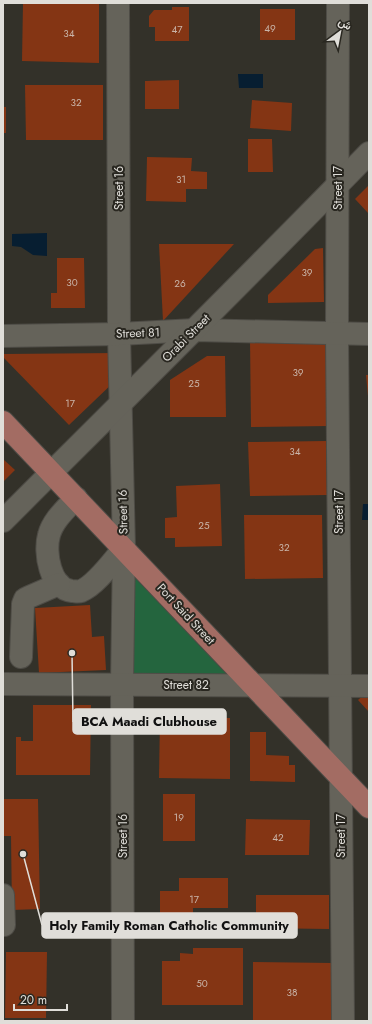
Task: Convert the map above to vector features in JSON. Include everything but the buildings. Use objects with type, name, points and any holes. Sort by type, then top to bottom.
[{"type":"main road","name":"Port Said Street","points":[[3,422],[369,808]]},
{"type":"street","name":"Street 16","points":[[118,3],[119,334],[124,548],[122,685],[123,1021]]},
{"type":"street","name":"Street 17","points":[[338,3],[337,334],[343,1021]]},
{"type":"street","name":"Orabi Street","points":[[3,521],[369,153]]},
{"type":"street","name":"Street 81","points":[[3,336],[119,334],[194,330],[369,334]]},
{"type":"street","points":[[76,498],[53,524],[48,536],[48,561],[52,574],[59,584],[68,590],[79,592],[89,587],[124,548]]},
{"type":"street","points":[[21,657],[22,604],[25,599],[59,584]]},
{"type":"street","name":"Street 82","points":[[3,684],[369,686]]},
{"type":"street","points":[[3,895],[4,925]]},
{"type":"green space","points":[[130,565],[236,678],[129,677]]},
{"type":"water","points":[[238,74],[263,74],[263,88],[239,88]]},
{"type":"water","points":[[47,233],[47,256],[33,255],[21,247],[12,246],[12,234]]},
{"type":"water","points":[[363,504],[369,504],[369,520],[362,520]]},
{"type":"place","name":"BCA Maadi Clubhouse","points":[[72,653]]},
{"type":"place","name":"Holy Family Roman Catholic Community","points":[[23,854]]}]
